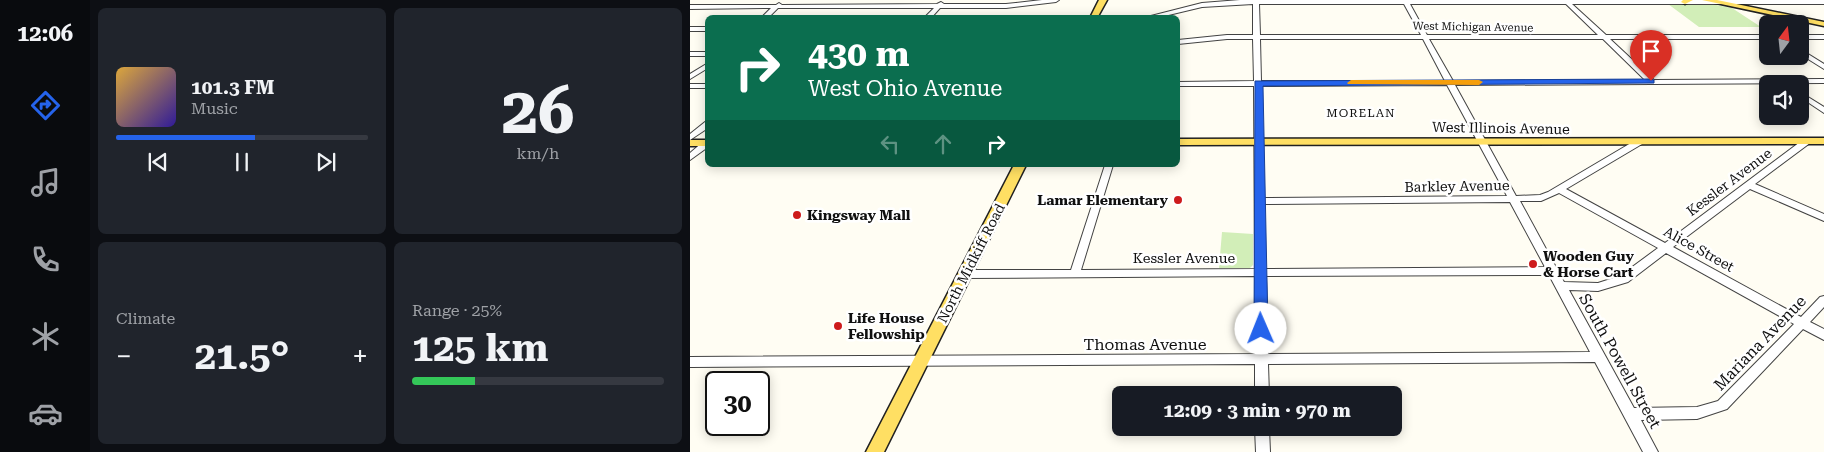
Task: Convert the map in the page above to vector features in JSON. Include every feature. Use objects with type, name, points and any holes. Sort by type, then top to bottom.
[{"type":"main road","points":[[1095,15],[1103,0]]},
{"type":"main road","points":[[1706,0],[1824,24]]},
{"type":"main road","name":"West Illinois Avenue","points":[[1180,142],[1824,141]]},
{"type":"main road","points":[[690,143],[705,143]]},
{"type":"main road","name":"North Midkiff Road","points":[[875,452],[1019,167]]},
{"type":"street","points":[[767,15],[786,0]]},
{"type":"street","points":[[830,6],[839,0]]},
{"type":"street","points":[[884,6],[892,0]]},
{"type":"street","points":[[930,15],[945,0]]},
{"type":"street","points":[[991,6],[996,0]]},
{"type":"street","points":[[690,7],[991,6],[1056,0]]},
{"type":"street","points":[[1256,1],[1262,386]]},
{"type":"street","points":[[1160,15],[1209,4],[1256,1],[1824,2]]},
{"type":"street","name":"South Powell Street","points":[[1406,1],[1448,82],[1651,452]]},
{"type":"street","points":[[1568,3],[1651,81]]},
{"type":"street","points":[[690,29],[705,29]]},
{"type":"street","name":"West Michigan Avenue","points":[[1180,42],[1214,38],[1257,37],[1759,37]]},
{"type":"street","points":[[1809,37],[1824,37]]},
{"type":"street","points":[[690,54],[705,54]]},
{"type":"street","points":[[1809,57],[1824,67]]},
{"type":"street","points":[[690,77],[705,67]]},
{"type":"street","points":[[1809,81],[1824,81]]},
{"type":"street","points":[[1180,84],[1759,82]]},
{"type":"street","points":[[690,86],[705,86]]},
{"type":"street","points":[[1809,100],[1824,111]]},
{"type":"street","points":[[690,138],[705,126]]},
{"type":"street","name":"Barkley Avenue","points":[[1260,201],[1513,199],[1543,197],[1639,142]]},
{"type":"street","name":"Kessler Avenue","points":[[1561,286],[1598,287],[1618,282],[1807,142]]},
{"type":"street","points":[[690,157],[705,145]]},
{"type":"street","points":[[1075,273],[1108,167]]},
{"type":"street","points":[[1749,185],[1824,218]]},
{"type":"street","name":"Alice Street","points":[[1559,189],[1824,335]]},
{"type":"street","name":"Kessler Avenue","points":[[965,274],[1553,271]]},
{"type":"street","name":"Mariana Avenue","points":[[1630,414],[1697,413],[1722,405],[1824,300]]},
{"type":"street","name":"Thomas Avenue","points":[[690,362],[1600,357]]},
{"type":"street","points":[[1262,436],[1263,452]]},
{"type":"green space","points":[[1668,4],[1711,4],[1732,8],[1759,26],[1759,27],[1699,27]]},
{"type":"green space","points":[[1222,232],[1253,234],[1253,265],[1250,268],[1219,268]]},
{"type":"slow traffic","points":[[1351,83],[1479,82]]},
{"type":"place","name":"Lamar Elementary","points":[[1178,200]]},
{"type":"place","name":"Kingsway Mall","points":[[797,215]]},
{"type":"place","name":"Wooden Guy & Horse Cart","points":[[1533,264]]},
{"type":"place","name":"Life House Fellowship","points":[[838,326]]},
{"type":"district","name":"MORELAN","points":[[1361,113]]},
{"type":"route","points":[[1261,329],[1258,83],[1651,81]]}]
